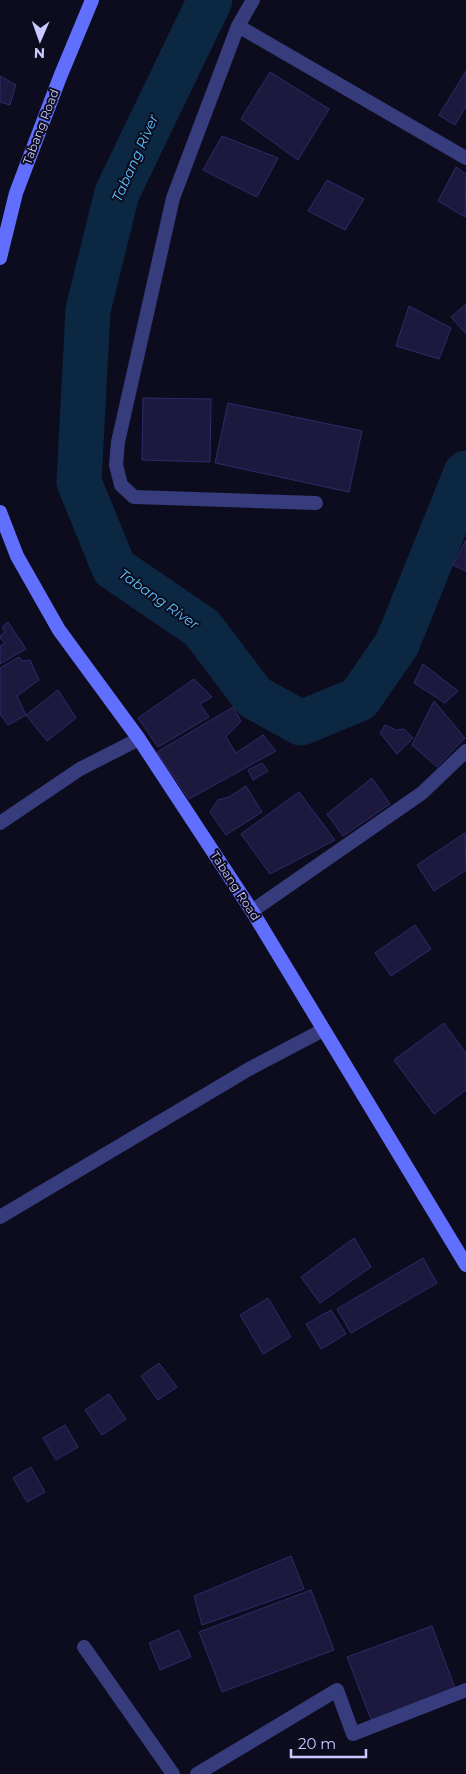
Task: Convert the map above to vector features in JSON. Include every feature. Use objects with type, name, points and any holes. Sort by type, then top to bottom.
[{"type":"main road","name":"Tabang Road","points":[[0,258],[16,193],[60,77],[92,0]]},
{"type":"main road","name":"Tabang Road","points":[[0,512],[17,556],[59,630],[139,739],[252,911],[466,1265]]},
{"type":"street","points":[[253,0],[238,26],[173,198],[118,442],[116,465],[121,485],[134,497],[316,502]]},
{"type":"street","points":[[238,26],[466,158]]},
{"type":"street","points":[[0,824],[80,769],[139,739]]},
{"type":"street","points":[[252,911],[422,794],[466,751]]},
{"type":"street","points":[[0,1218],[249,1069],[323,1030]]},
{"type":"street","points":[[84,1647],[173,1774]]},
{"type":"street","points":[[197,1774],[337,1690],[353,1734],[466,1690]]},
{"type":"building","points":[[466,71],[466,106],[455,125],[439,115]]},
{"type":"building","points":[[270,72],[329,109],[298,160],[241,119]]},
{"type":"building","points":[[0,76],[16,85],[10,105],[0,102]]},
{"type":"building","points":[[222,136],[278,158],[257,197],[203,170]]},
{"type":"building","points":[[456,167],[466,174],[465,217],[438,201]]},
{"type":"building","points":[[327,180],[364,199],[345,230],[308,211]]},
{"type":"building","points":[[466,304],[466,334],[451,317]]},
{"type":"building","points":[[409,306],[451,328],[439,359],[396,346]]},
{"type":"building","points":[[143,398],[211,399],[210,462],[142,460]]},
{"type":"building","points":[[228,403],[362,431],[349,492],[215,463]]},
{"type":"building","points":[[466,540],[466,571],[453,565]]},
{"type":"building","points":[[8,622],[26,649],[0,664],[0,646],[5,643],[0,636],[5,632],[2,627]]},
{"type":"building","points":[[19,657],[22,661],[30,660],[39,680],[17,696],[26,715],[8,725],[0,714],[0,668]]},
{"type":"building","points":[[423,664],[458,691],[445,703],[414,683]]},
{"type":"building","points":[[194,679],[212,697],[200,704],[209,717],[158,747],[138,718]]},
{"type":"building","points":[[58,690],[76,718],[47,741],[26,715]]},
{"type":"building","points":[[434,701],[465,738],[437,767],[412,745]]},
{"type":"building","points":[[233,707],[241,721],[226,737],[236,753],[263,735],[276,751],[189,799],[157,752]]},
{"type":"building","points":[[385,725],[396,730],[404,729],[413,738],[397,754],[380,733]]},
{"type":"building","points":[[262,763],[268,771],[253,780],[248,770]]},
{"type":"building","points":[[372,778],[390,804],[343,836],[327,814]]},
{"type":"building","points":[[246,786],[262,812],[226,835],[210,812],[218,800],[229,797]]},
{"type":"building","points":[[299,792],[335,840],[270,874],[241,834]]},
{"type":"building","points":[[465,833],[466,870],[434,891],[417,865]]},
{"type":"building","points":[[415,925],[431,949],[391,976],[375,953]]},
{"type":"building","points":[[444,1023],[466,1053],[466,1090],[434,1114],[394,1060]]},
{"type":"building","points":[[354,1238],[371,1267],[320,1303],[301,1277]]},
{"type":"building","points":[[423,1258],[437,1283],[351,1333],[337,1309]]},
{"type":"building","points":[[268,1298],[291,1337],[263,1354],[240,1315]]},
{"type":"building","points":[[331,1310],[346,1334],[321,1349],[306,1324]]},
{"type":"building","points":[[159,1363],[177,1387],[158,1400],[141,1376]]},
{"type":"building","points":[[109,1394],[126,1419],[102,1435],[85,1410]]},
{"type":"building","points":[[65,1425],[78,1447],[56,1460],[43,1438]]},
{"type":"building","points":[[31,1467],[45,1492],[27,1502],[13,1478]]},
{"type":"building","points":[[291,1556],[304,1589],[202,1625],[194,1596]]},
{"type":"building","points":[[311,1590],[334,1650],[222,1692],[199,1632]]},
{"type":"building","points":[[432,1626],[456,1691],[372,1722],[347,1657]]},
{"type":"building","points":[[179,1630],[191,1657],[160,1670],[149,1643]]},
{"type":"waterway","name":"Tabang River","points":[[210,0],[117,193],[88,310],[79,482],[114,568],[202,628],[254,697],[301,723],[359,699],[397,644],[466,473]]}]
